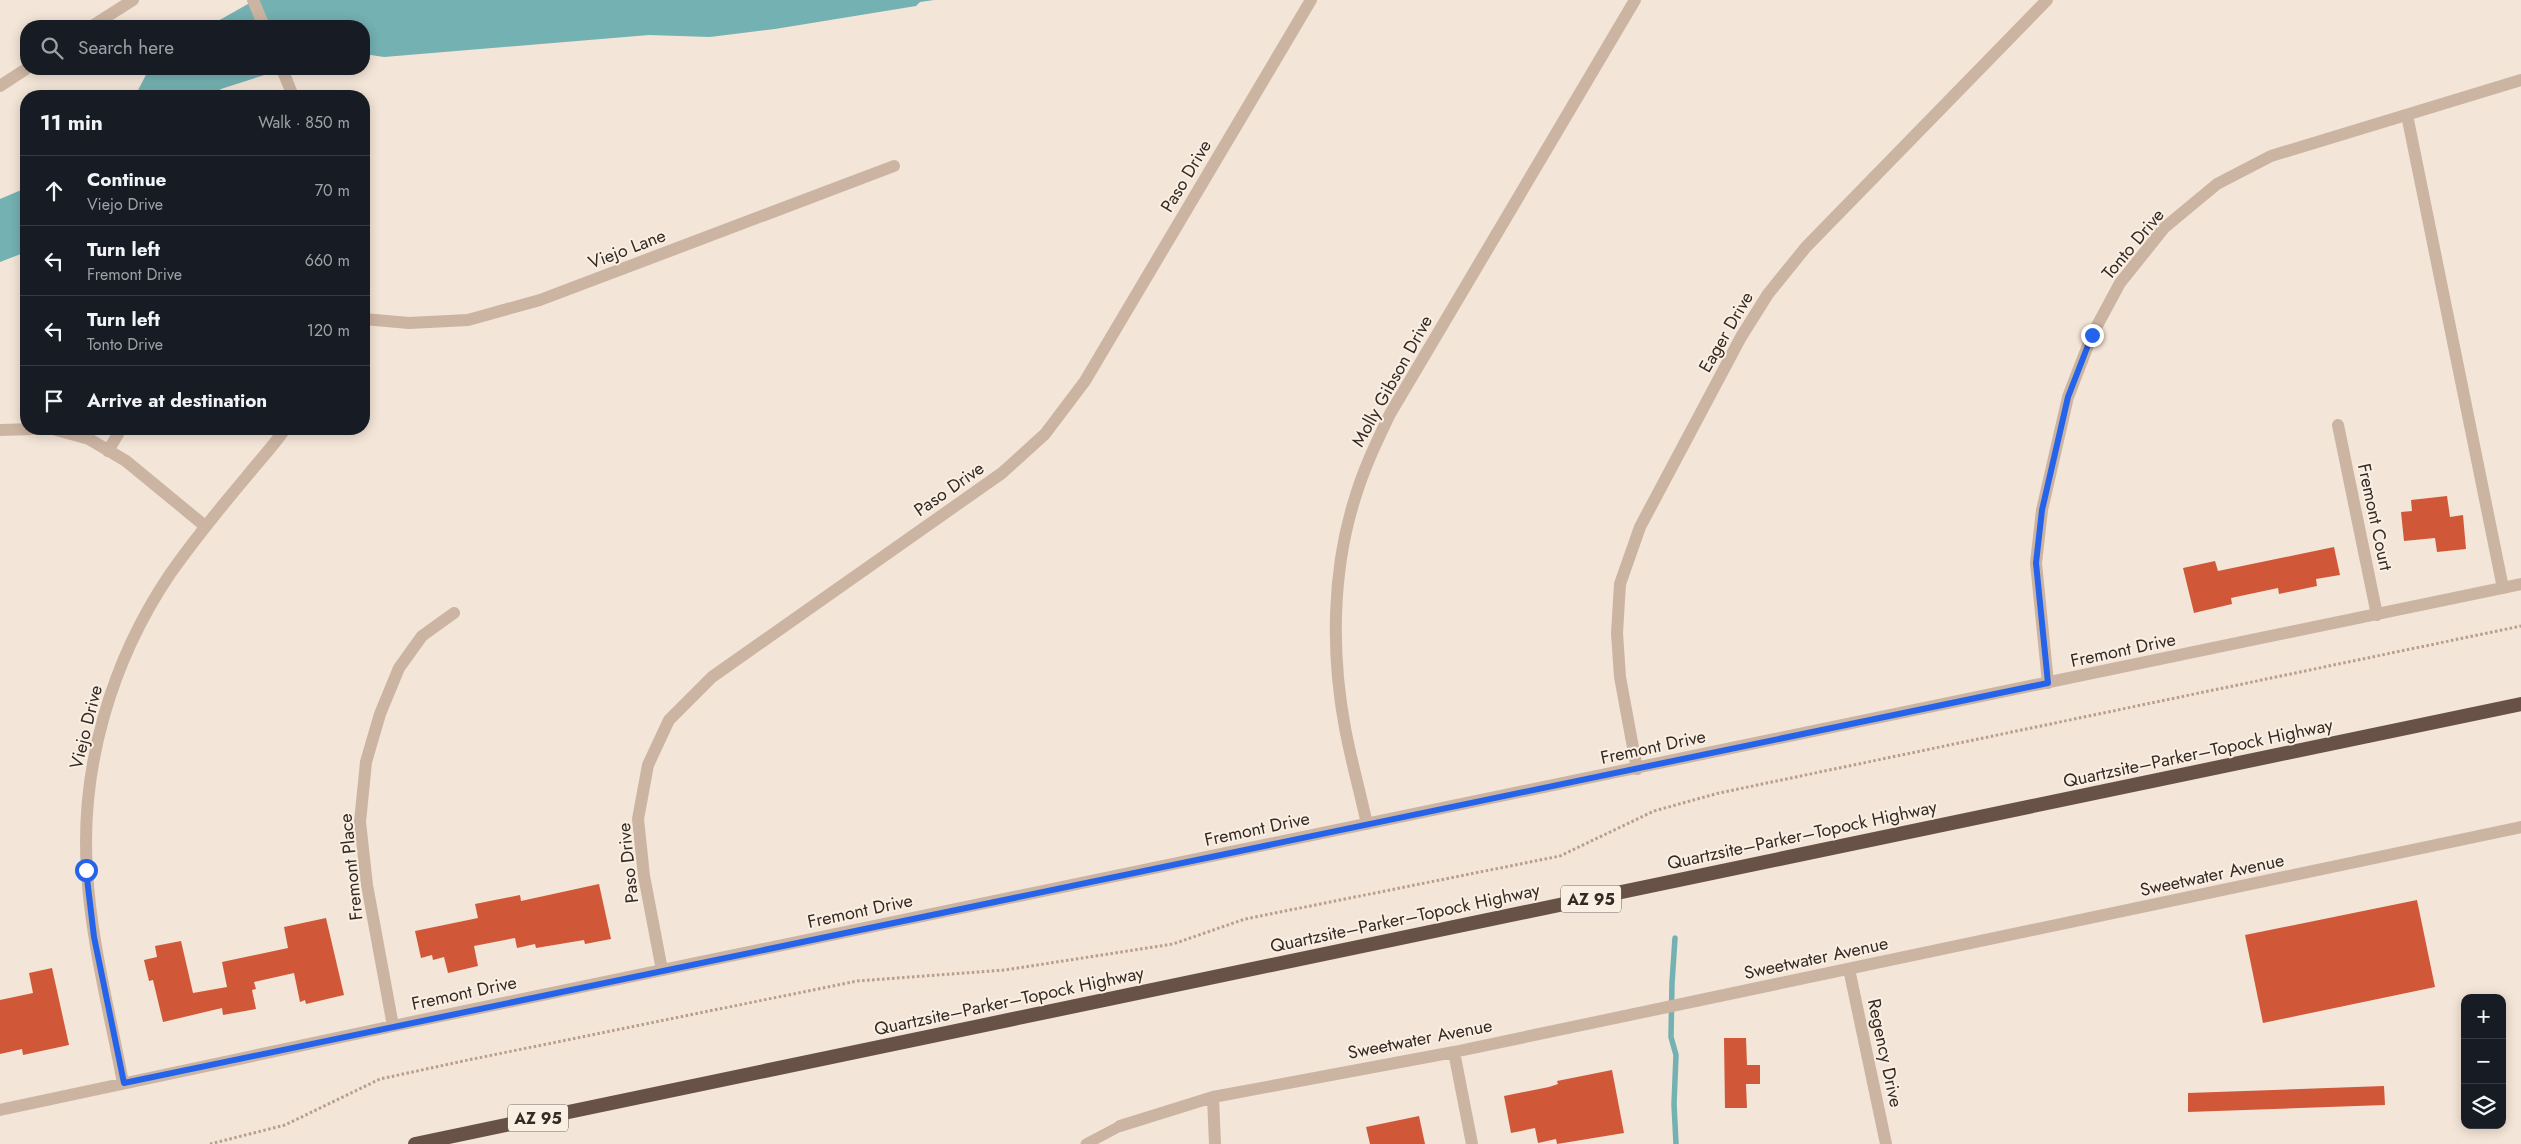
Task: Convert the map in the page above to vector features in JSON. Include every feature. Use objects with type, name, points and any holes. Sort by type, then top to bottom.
[{"type":"highway","name":"Quartzsite–Parker–Topock Highway","points":[[415,1144],[2521,704]]},
{"type":"street","points":[[101,20],[133,0]]},
{"type":"street","points":[[253,0],[261,20]]},
{"type":"street","name":"Paso Drive","points":[[662,970],[644,876],[638,819],[648,765],[670,720],[712,677],[1002,473],[1045,434],[1085,381],[1311,0]]},
{"type":"street","name":"Molly Gibson Drive","points":[[1367,824],[1344,727],[1337,659],[1336,595],[1344,541],[1355,499],[1368,460],[1390,414],[1635,0]]},
{"type":"street","name":"Eager Drive","points":[[1638,769],[1620,677],[1616,633],[1620,584],[1640,527],[1741,337],[1768,294],[1806,247],[2047,0]]},
{"type":"street","points":[[0,86],[20,73]]},
{"type":"street","points":[[284,75],[291,90]]},
{"type":"street","name":"Tonto Drive","points":[[2048,683],[2036,563],[2042,510],[2068,397],[2092,335],[2120,283],[2164,228],[2217,184],[2271,156],[2521,80]]},
{"type":"street","points":[[2407,115],[2503,588]]},
{"type":"street","name":"Viejo Lane","points":[[370,320],[409,323],[468,320],[540,300],[894,166]]},
{"type":"street","name":"Fremont Court","points":[[2338,425],[2378,615]]},
{"type":"street","points":[[0,430],[20,429]]},
{"type":"street","points":[[74,435],[89,439],[126,461],[205,526]]},
{"type":"street","points":[[108,451],[117,435]]},
{"type":"street","name":"Viejo Drive","points":[[124,1083],[94,937],[86,870],[87,807],[97,740],[118,671],[144,619],[170,575],[205,526],[280,435]]},
{"type":"street","name":"Fremont Drive","points":[[0,1110],[393,1026],[1638,769],[2521,584]]},
{"type":"street","name":"Fremont Place","points":[[393,1026],[367,885],[360,822],[366,762],[380,714],[399,668],[422,636],[454,613]]},
{"type":"street","name":"Sweetwater Avenue","points":[[1120,1126],[1213,1097],[1454,1052],[2521,827]]},
{"type":"street","name":"Regency Drive","points":[[1849,969],[1886,1144]]},
{"type":"street","points":[[1454,1052],[1472,1144]]},
{"type":"street","points":[[1213,1097],[1215,1144]]},
{"type":"lane","points":[[1086,1144],[1120,1126]]},
{"type":"path","points":[[210,1144],[285,1125],[380,1080],[468,1060],[857,981],[1005,970],[1174,944],[1245,919],[1560,856],[1654,811],[1719,793],[2521,626]]},
{"type":"water","points":[[255,0],[934,0],[920,2],[916,6],[775,29],[710,37],[649,35],[384,57],[370,55],[370,20],[220,20]]},
{"type":"water","points":[[146,75],[264,75],[220,90],[138,90]]},
{"type":"water","points":[[20,191],[20,254],[0,262],[0,199]]},
{"type":"building","points":[[2447,496],[2450,517],[2463,515],[2466,549],[2437,552],[2435,538],[2404,541],[2401,512],[2412,511],[2411,500]]},
{"type":"building","points":[[2334,547],[2340,575],[2316,579],[2317,586],[2279,594],[2278,588],[2231,598],[2232,604],[2194,613],[2183,568],[2215,561],[2218,571]]},
{"type":"building","points":[[599,884],[611,939],[585,944],[584,940],[536,948],[535,944],[517,948],[515,938],[474,946],[478,966],[448,973],[444,957],[433,960],[432,955],[421,958],[415,931],[478,918],[475,904],[520,895],[521,901]]},
{"type":"building","points":[[2417,900],[2435,987],[2263,1023],[2245,935]]},
{"type":"building","points":[[326,918],[344,995],[306,1004],[305,1000],[300,1002],[294,973],[254,982],[256,989],[252,990],[256,1009],[223,1015],[222,1008],[163,1022],[153,980],[149,981],[144,960],[157,957],[155,946],[181,941],[193,993],[227,987],[222,962],[288,948],[284,927]]},
{"type":"building","points":[[52,968],[69,1045],[23,1055],[22,1049],[0,1054],[0,1000],[33,993],[29,973]]},
{"type":"building","points":[[1724,1038],[1746,1038],[1747,1065],[1760,1065],[1760,1084],[1746,1084],[1747,1108],[1725,1108]]},
{"type":"building","points":[[1612,1070],[1624,1133],[1557,1144],[1556,1139],[1538,1143],[1535,1128],[1511,1133],[1504,1096],[1549,1087],[1558,1084],[1557,1081]]},
{"type":"building","points":[[2384,1086],[2385,1105],[2188,1112],[2188,1093]]},
{"type":"building","points":[[1419,1116],[1425,1144],[1370,1144],[1366,1127]]},
{"type":"waterway","points":[[1675,938],[1671,1037],[1676,1055],[1674,1104],[1676,1144]]},
{"type":"route","points":[[86,870],[94,937],[124,1083],[2048,683],[2039,611],[2036,563],[2042,510],[2068,397],[2092,335]]}]
